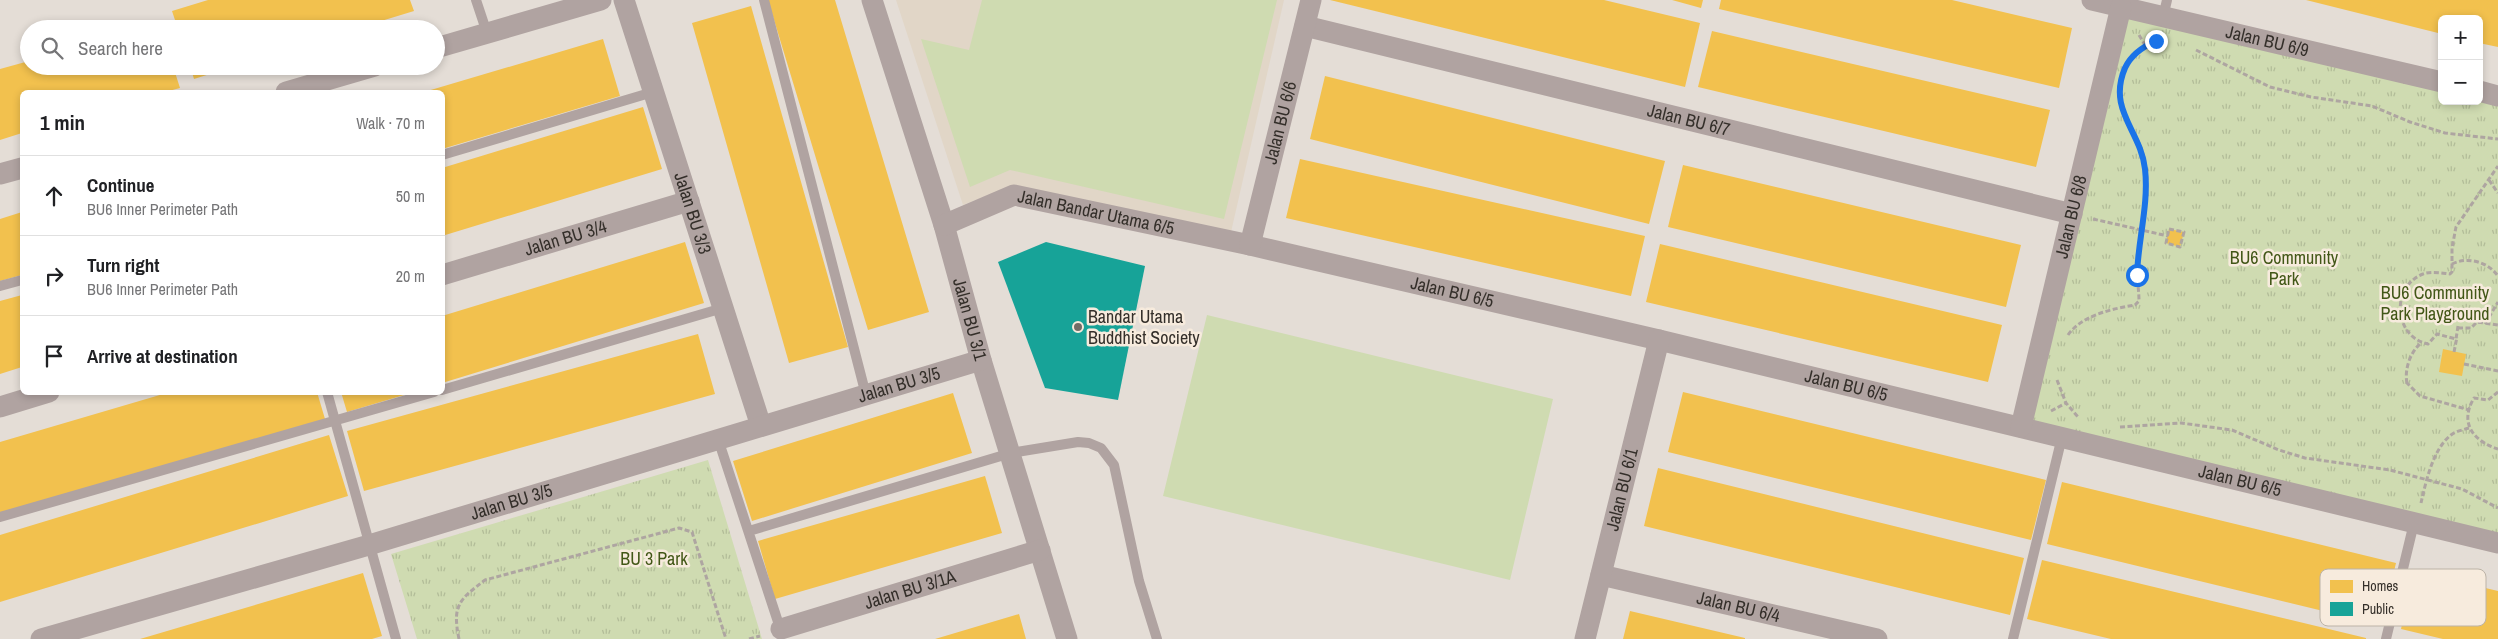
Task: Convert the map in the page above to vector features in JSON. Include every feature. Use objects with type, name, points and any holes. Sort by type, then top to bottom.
[{"type":"street","points":[[445,46],[601,0]]},
{"type":"street","name":"Jalan BU 3/3","points":[[624,0],[761,426]]},
{"type":"street","name":"Jalan BU 3/1","points":[[872,0],[944,225],[981,360],[1067,639]]},
{"type":"street","name":"Jalan BU 6/6","points":[[1250,245],[1311,0]]},
{"type":"street","name":"Jalan BU 6/9","points":[[2092,0],[2120,7],[2165,8],[2438,81]]},
{"type":"street","name":"Jalan BU 6/8","points":[[2021,427],[2078,215],[2120,7]]},
{"type":"street","name":"Jalan BU 6/7","points":[[1304,26],[2078,215]]},
{"type":"street","points":[[293,90],[344,75]]},
{"type":"street","points":[[2483,92],[2498,96]]},
{"type":"street","points":[[0,174],[20,169]]},
{"type":"street","name":"Jalan Bandar Utama 6/5","points":[[944,225],[1014,194],[1194,233]]},
{"type":"street","name":"Jalan BU 3/4","points":[[445,274],[689,201]]},
{"type":"street","name":"Jalan BU 6/5","points":[[1194,233],[1659,340],[2062,437],[2418,514],[2498,543]]},
{"type":"street","name":"Jalan BU 6/1","points":[[1585,639],[1659,340]]},
{"type":"street","name":"Jalan BU 3/5","points":[[41,639],[369,545],[981,360]]},
{"type":"street","points":[[0,407],[39,395]]},
{"type":"street","name":"Jalan BU 3/1A","points":[[782,634],[1040,550]]},
{"type":"street","name":"Jalan BU 6/4","points":[[1601,575],[1877,639]]},
{"type":"lane","points":[[476,0],[487,34]]},
{"type":"lane","points":[[764,0],[866,394]]},
{"type":"lane","points":[[445,154],[653,92]]},
{"type":"lane","points":[[0,286],[20,281]]},
{"type":"lane","points":[[445,389],[723,308]]},
{"type":"lane","points":[[328,395],[395,639]]},
{"type":"lane","points":[[0,517],[424,395]]},
{"type":"lane","points":[[2013,639],[2062,437]]},
{"type":"lane","points":[[718,439],[782,634]]},
{"type":"lane","points":[[749,531],[1011,453],[1078,442],[1089,443],[1101,448],[1109,455],[1114,465],[1139,581],[1157,639]]},
{"type":"lane","points":[[2404,569],[2418,514]]},
{"type":"lane","points":[[2386,639],[2389,626]]},
{"type":"path","points":[[2131,59],[2145,45],[2166,40]]},
{"type":"path","points":[[2188,46],[2270,87],[2311,97],[2372,106],[2410,122],[2445,133],[2498,139]]},
{"type":"path","points":[[2065,338],[2083,322],[2108,311],[2135,305],[2139,301],[2137,262],[2142,230],[2145,170],[2142,151],[2126,119],[2120,98]]},
{"type":"path","points":[[2456,338],[2437,334],[2428,344],[2420,342],[2409,335],[2400,310],[2403,293],[2409,284],[2423,274],[2450,274],[2452,272],[2452,248],[2456,226],[2498,166]]},
{"type":"path","points":[[2489,180],[2498,193]]},
{"type":"path","points":[[2078,215],[2168,236]]},
{"type":"path","points":[[2169,229],[2184,232],[2180,247],[2166,243],[2168,236],[2169,229]]},
{"type":"path","points":[[2452,264],[2464,260],[2481,262],[2498,276]]},
{"type":"path","points":[[2485,324],[2498,302]]},
{"type":"path","points":[[2454,352],[2458,326],[2471,328],[2477,322],[2498,325]]},
{"type":"path","points":[[2420,342],[2406,369],[2407,383],[2410,388],[2430,400],[2469,410]]},
{"type":"path","points":[[2464,364],[2498,371]]},
{"type":"path","points":[[2055,371],[2059,388],[2066,403],[2076,416],[2085,420]]},
{"type":"path","points":[[2498,392],[2488,400],[2474,398],[2469,410],[2469,428],[2479,441],[2498,449]]},
{"type":"path","points":[[2115,427],[2136,424],[2181,424],[2232,430],[2279,450],[2305,458],[2390,470],[2462,489],[2498,508]]},
{"type":"path","points":[[2418,514],[2427,480],[2446,439],[2456,432],[2469,428]]},
{"type":"path","points":[[458,639],[455,620],[461,598],[484,580],[679,528],[692,532],[726,639]]},
{"type":"shaded area","points":[[896,0],[1284,0],[1231,232],[1014,185],[963,205]]},
{"type":"green space","points":[[982,0],[1277,0],[1224,219],[1010,170],[970,187],[921,39],[969,50]]},
{"type":"green space","name":"BU6 Community Park","points":[[2124,11],[2438,86],[2438,105],[2483,105],[2483,100],[2498,100],[2498,539],[2026,424]]},
{"type":"green space","points":[[1207,315],[1553,399],[1510,580],[1163,496]]},
{"type":"green space","name":"BU 3 Park","points":[[708,460],[762,639],[417,639],[391,554]]},
{"type":"building: Homes","points":[[208,0],[410,0],[414,11],[384,20],[175,20],[172,11]]},
{"type":"building: Homes","points":[[768,0],[835,0],[929,312],[868,330]]},
{"type":"building: Homes","points":[[1330,0],[1604,0],[1700,23],[1685,87]]},
{"type":"building: Homes","points":[[1672,0],[1703,0],[1701,8]]},
{"type":"building: Homes","points":[[1721,0],[1952,0],[2072,28],[2059,88],[1719,9]]},
{"type":"building: Homes","points":[[2306,0],[2498,0],[2498,47],[2483,44],[2483,15],[2438,15],[2438,33]]},
{"type":"building: Homes","points":[[751,6],[848,347],[789,363],[692,23]]},
{"type":"building: Homes","points":[[1712,31],[2050,110],[2036,167],[1698,87]]},
{"type":"building: Homes","points":[[603,39],[620,96],[445,148],[445,90],[431,90]]},
{"type":"building: Homes","points":[[20,63],[20,75],[176,75],[180,88],[172,90],[20,90],[20,134],[0,140],[0,69]]},
{"type":"building: Homes","points":[[193,75],[207,75],[194,79]]},
{"type":"building: Homes","points":[[1325,76],[1665,161],[1649,224],[1310,139]]},
{"type":"building: Homes","points":[[643,107],[662,169],[445,235],[445,167]]},
{"type":"building: Homes","points":[[1300,159],[1645,236],[1631,296],[1286,218]]},
{"type":"building: Homes","points":[[1683,165],[2021,245],[2006,307],[1668,227]]},
{"type":"building: Homes","points":[[20,213],[20,276],[0,281],[0,219]]},
{"type":"building: Homes","points":[[2169,229],[2184,232],[2180,247],[2166,243]]},
{"type":"building: Homes","points":[[685,242],[704,303],[445,382],[445,315]]},
{"type":"building: Homes","points":[[1660,244],[2002,325],[1988,382],[1646,302]]},
{"type":"building: Homes","points":[[20,296],[20,368],[0,374],[0,301]]},
{"type":"building: Homes","points":[[698,334],[715,394],[364,491],[347,431]]},
{"type":"building: Homes","points":[[2443,349],[2466,354],[2462,376],[2439,372]]},
{"type":"building: Homes","points":[[1683,392],[2046,480],[2031,540],[1668,452]]},
{"type":"building: Homes","points":[[953,393],[972,453],[752,521],[733,461]]},
{"type":"building: Homes","points":[[160,395],[318,395],[325,419],[0,514],[0,442]]},
{"type":"building: Homes","points":[[342,395],[404,395],[347,412]]},
{"type":"building: Homes","points":[[329,435],[348,496],[0,602],[0,535]]},
{"type":"building: Homes","points":[[1658,468],[2024,558],[2010,615],[1644,526]]},
{"type":"building: Homes","points":[[985,476],[1002,533],[775,599],[758,541]]},
{"type":"building: Homes","points":[[2062,482],[2396,563],[2395,569],[2320,569],[2320,610],[2047,544]]},
{"type":"building: Homes","points":[[2042,560],[2366,639],[2111,639],[2027,619]]},
{"type":"building: Homes","points":[[363,573],[382,636],[372,639],[140,639]]},
{"type":"building: Homes","points":[[2486,588],[2498,591],[2498,639],[2443,639],[2401,629],[2402,626],[2486,626]]},
{"type":"building: Homes","points":[[1630,611],[1745,638],[1745,639],[1623,639]]},
{"type":"building: Homes","points":[[1019,614],[1026,639],[935,639]]},
{"type":"building: Public","name":"Bandar Utama Buddhist Society","points":[[1046,242],[1145,266],[1118,400],[1045,388],[998,262]]},
{"type":"place","name":"Bandar Utama Buddhist Society","points":[[1078,327]]},
{"type":"route","points":[[2137,275],[2145,203],[2145,170],[2142,151],[2126,119],[2120,98],[2119,83],[2135,53],[2145,45],[2156,41]]},
{"type":"park label","name":"BU6 Community Park Playground","points":[[2435,303]]}]
